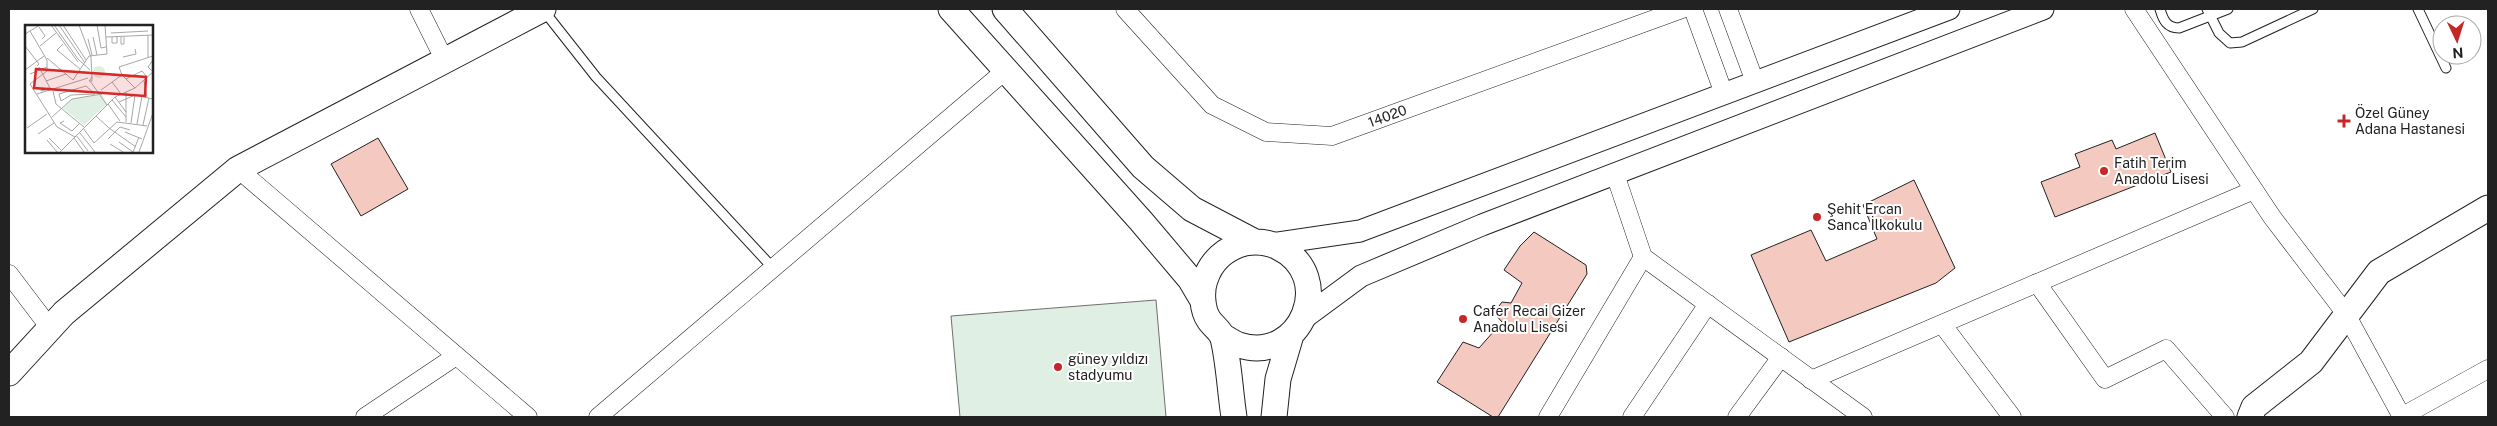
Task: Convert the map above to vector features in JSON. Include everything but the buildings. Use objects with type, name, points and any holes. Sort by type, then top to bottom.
[{"type":"main road","points":[[9,373],[64,313],[238,169],[542,9]]},
{"type":"main road","points":[[951,9],[1147,228],[1190,279],[1203,301],[1208,318],[1222,336],[1239,345],[1257,348],[1275,344],[1297,326]]},
{"type":"main road","points":[[1005,9],[1143,167],[1192,209],[1262,243],[1287,252],[1300,265],[1308,282],[1309,300],[1297,326],[1278,379],[1274,417]]},
{"type":"main road","points":[[2250,417],[2254,407],[2311,362],[2379,272],[2488,208]]},
{"type":"main road","points":[[1203,301],[1204,282],[1208,270],[1220,256],[1235,246],[1262,243]]},
{"type":"main road","points":[[1222,336],[1234,417]]},
{"type":"street","points":[[419,9],[445,61]]},
{"type":"street","name":"14020","points":[[1125,9],[1212,105],[1266,132],[1332,136],[1682,9]]},
{"type":"street","points":[[1693,9],[1724,94]]},
{"type":"street","points":[[1728,9],[1755,82]]},
{"type":"street","points":[[1262,243],[1360,231],[1949,9]]},
{"type":"street","points":[[1297,326],[1360,276],[1615,174],[2043,9]]},
{"type":"street","points":[[2134,9],[2254,190],[2346,314],[2402,417],[2488,368]]},
{"type":"street","points":[[598,417],[1006,70]]},
{"type":"street","points":[[238,169],[528,417]]},
{"type":"street","points":[[1615,174],[1643,257],[1812,380],[1855,415]]},
{"type":"street","points":[[1812,380],[2254,190]]},
{"type":"street","points":[[1548,417],[1643,257]]},
{"type":"street","points":[[9,274],[50,328]]},
{"type":"street","points":[[2037,283],[2105,379],[2166,349],[2225,417]]},
{"type":"street","points":[[1632,417],[1708,304]]},
{"type":"street","points":[[1942,324],[2012,417]]},
{"type":"street","points":[[366,417],[456,356]]},
{"type":"street","points":[[1737,417],[1781,357]]},
{"type":"lane","points":[[542,9],[596,77],[773,268]]},
{"type":"lane","points":[[2160,9],[2168,26],[2173,28],[2179,28],[2209,12],[2228,9]]},
{"type":"lane","points":[[2209,12],[2219,33],[2230,43],[2242,42],[2313,9]]},
{"type":"lane","points":[[2418,9],[2446,68]]},
{"type":"green space","name":"güney yıldızı stadyumu","points":[[1156,300],[1166,417],[960,417],[951,316]]},
{"type":"place","name":"Özel Güney Adana Hastanesi","points":[[2344,121]]},
{"type":"place","name":"Fatih Terim Anadolu Lisesi","points":[[2104,171]]},
{"type":"place","name":"Şehit Ercan Sanca İlkokulu","points":[[1817,217]]},
{"type":"place","name":"Cafer Recai Gizer Anadolu Lisesi","points":[[1463,319]]},
{"type":"place","name":"güney yıldızı stadyumu","points":[[1058,367]]}]
